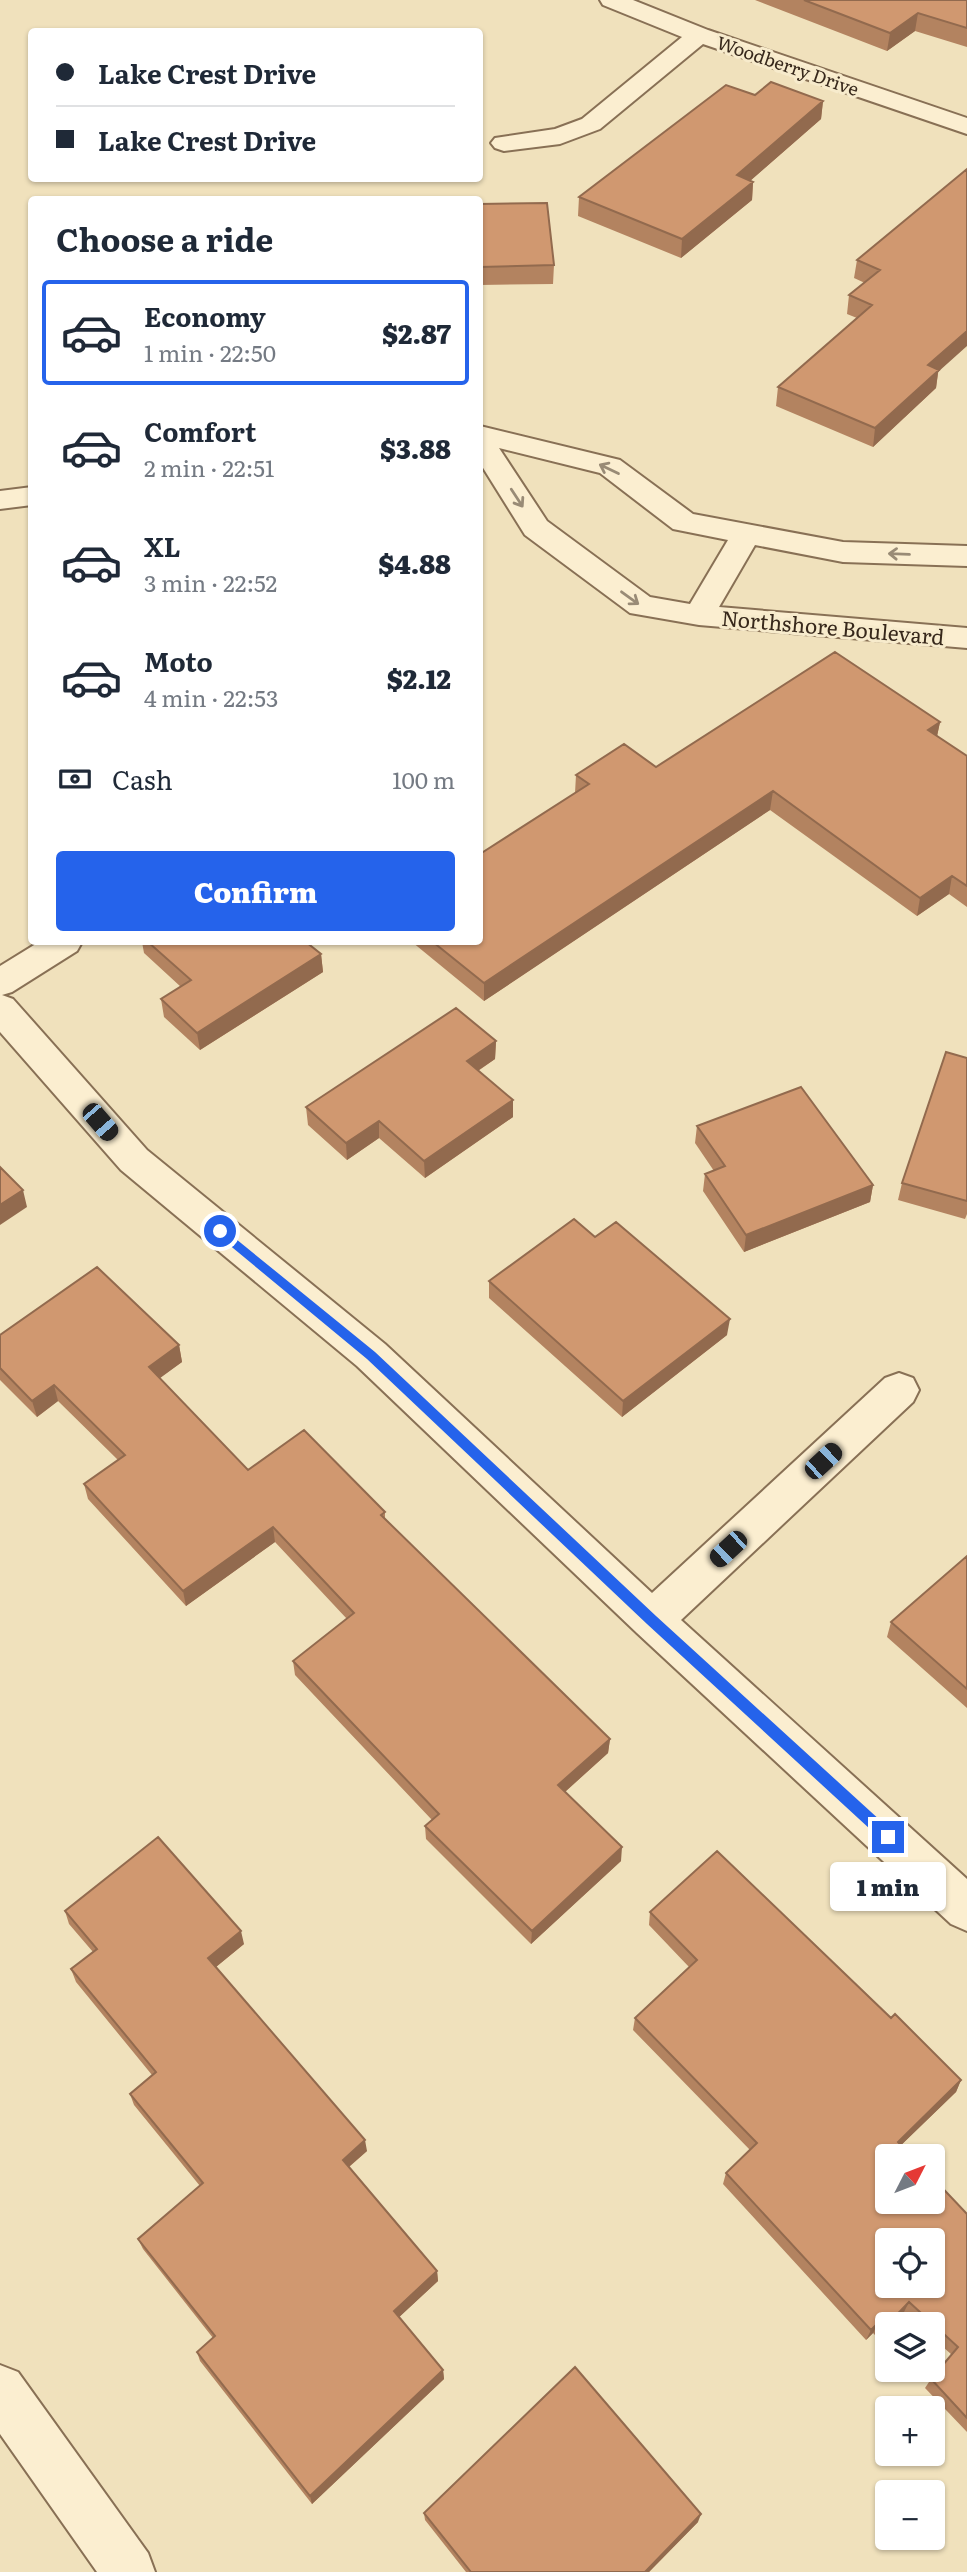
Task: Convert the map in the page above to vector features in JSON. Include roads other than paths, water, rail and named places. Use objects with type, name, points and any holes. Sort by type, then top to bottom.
[{"type":"street","name":"Woodberry Drive","points":[[612,0],[699,35],[967,126]]},
{"type":"street","points":[[504,143],[560,136],[591,124],[699,35]]},
{"type":"street","points":[[483,436],[610,466],[684,522],[843,552],[967,556]]},
{"type":"street","name":"Northshore Boulevard","points":[[483,446],[536,528],[641,606],[699,615],[967,638]]},
{"type":"street","points":[[0,500],[28,496]]},
{"type":"street","name":"Northshore Boulevard","points":[[699,615],[746,534]]},
{"type":"street","points":[[0,983],[60,945]]},
{"type":"street","points":[[0,1007],[134,1160],[371,1355],[652,1620],[967,1909]]},
{"type":"street","points":[[652,1620],[899,1390]]},
{"type":"street","points":[[0,2390],[129,2572]]}]
